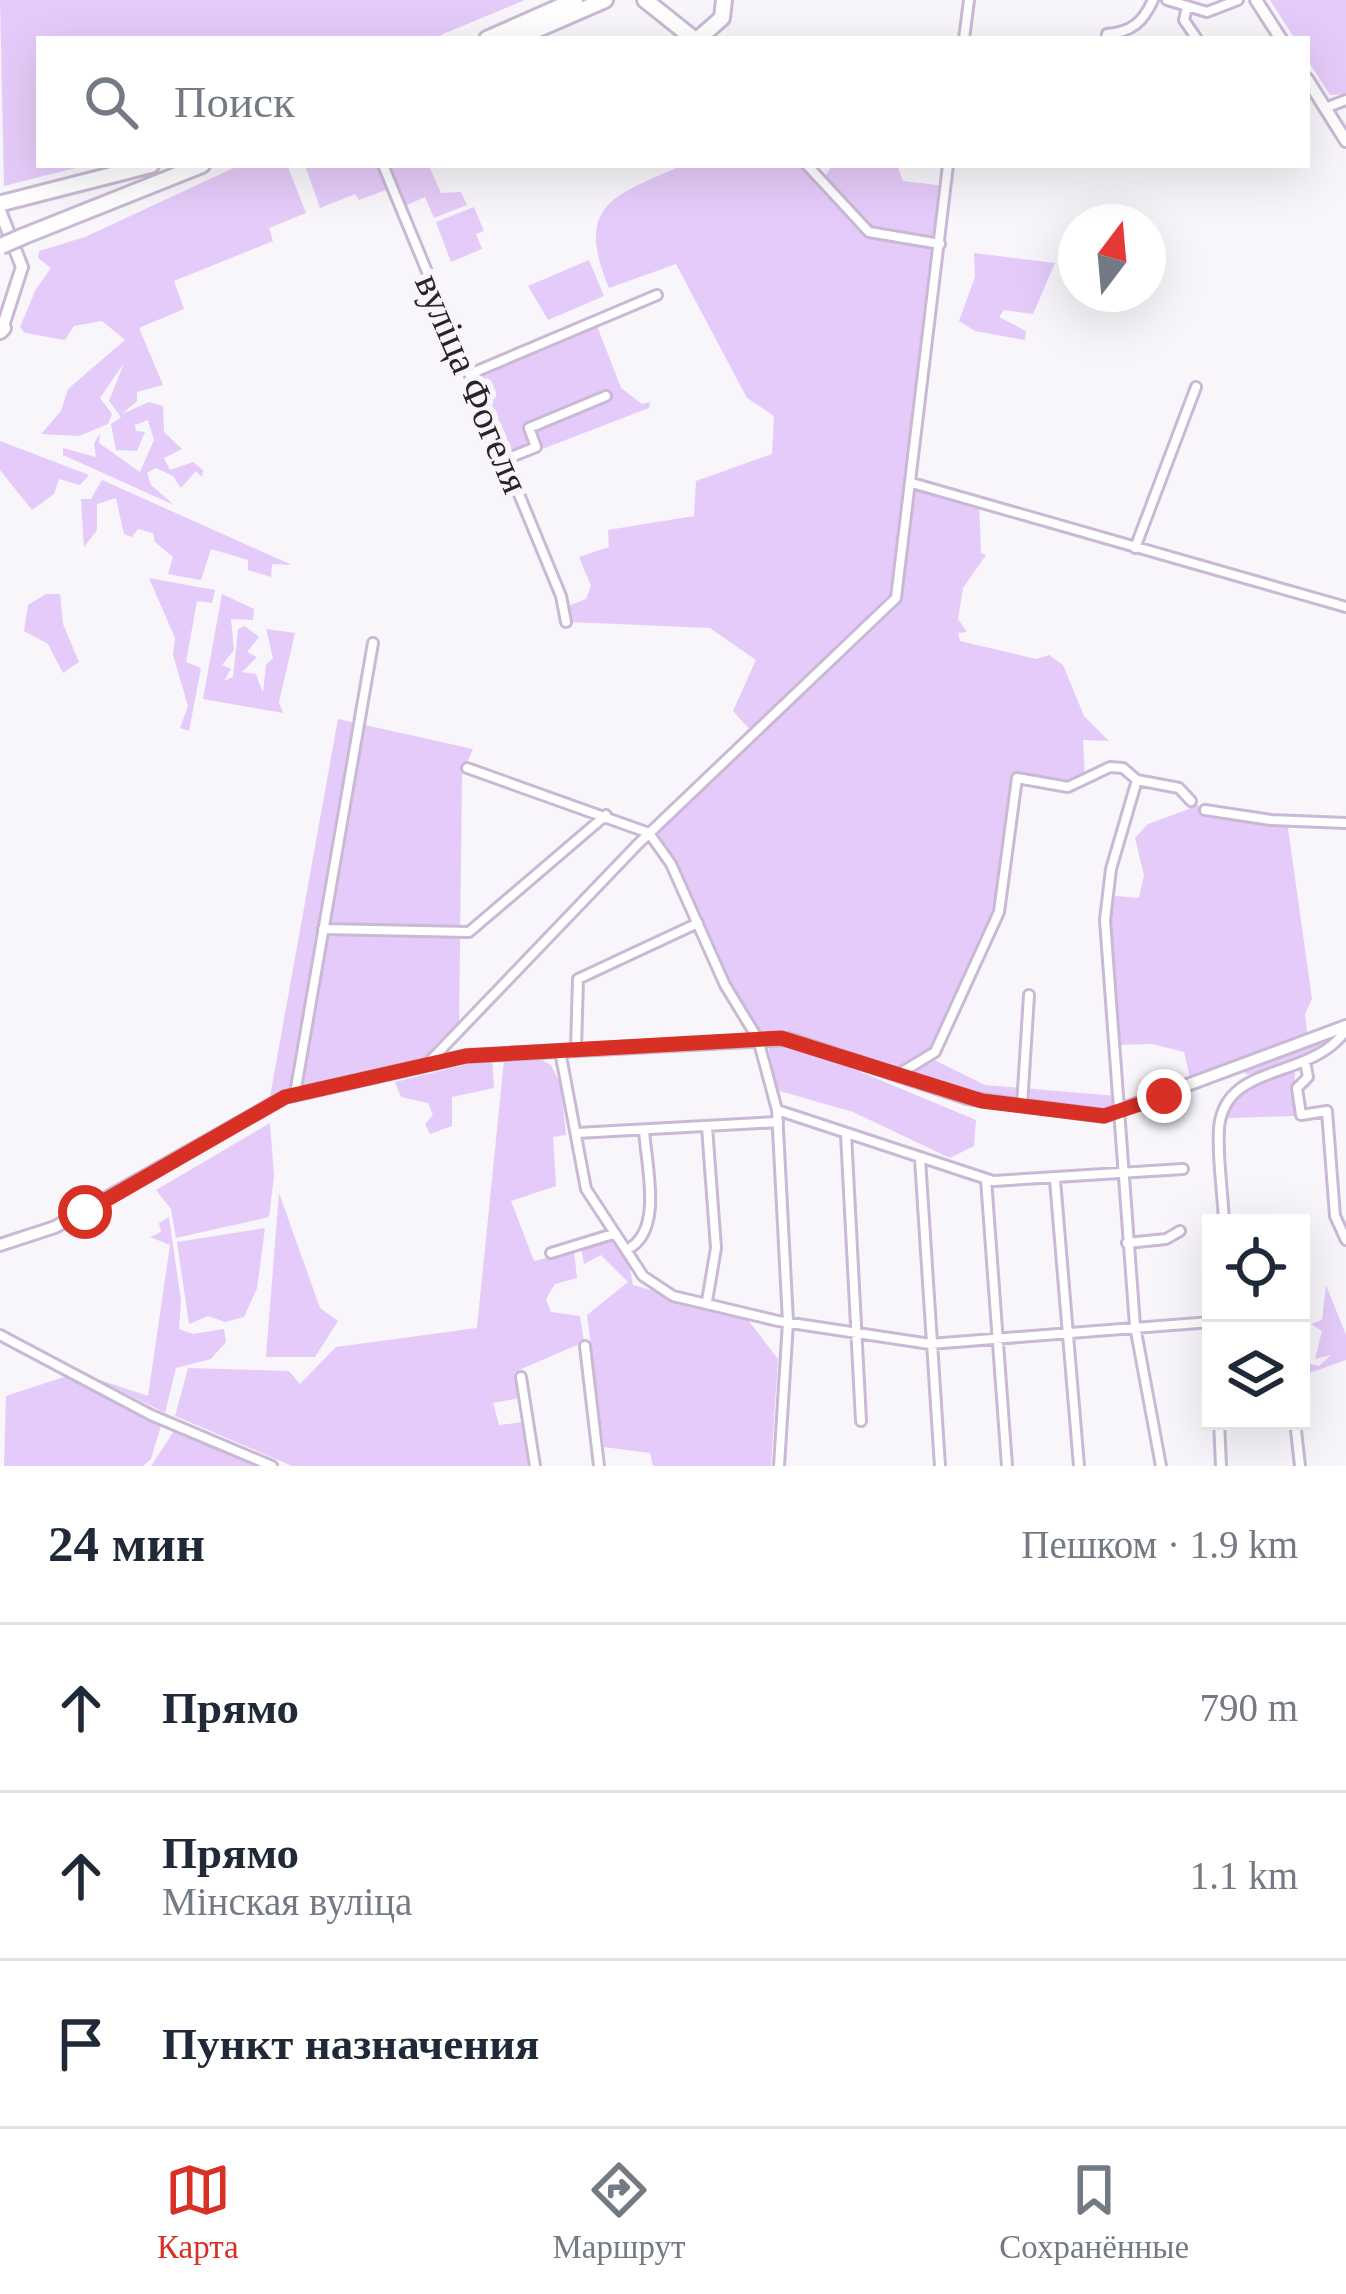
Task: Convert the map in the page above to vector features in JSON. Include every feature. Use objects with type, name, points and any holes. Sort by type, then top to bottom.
[{"type":"highway","points":[[495,36],[575,0]]},
{"type":"highway","points":[[522,36],[605,0]]},
{"type":"highway","points":[[700,36],[722,18],[724,0]]},
{"type":"highway","points":[[648,2],[692,36]]},
{"type":"highway","points":[[1,206],[140,168]]},
{"type":"highway","points":[[1,246],[23,232],[172,168]]},
{"type":"highway","points":[[0,236],[23,232],[194,168]]},
{"type":"main road","points":[[1256,0],[1279,36]]},
{"type":"main road","points":[[1310,84],[1346,140]]},
{"type":"main road","points":[[1,206],[22,267],[1,332]]},
{"type":"main road","points":[[0,1245],[55,1227],[295,1094],[429,1062],[576,1048],[797,1040],[967,1098],[1118,1113],[1346,1028]]},
{"type":"street","points":[[964,36],[969,0]]},
{"type":"street","points":[[1107,36],[1123,33],[1143,20],[1153,0]]},
{"type":"street","points":[[1167,0],[1219,12],[1238,0]]},
{"type":"street","points":[[1187,7],[1184,20],[1195,36]]},
{"type":"street","points":[[1325,108],[1346,100]]},
{"type":"street","name":"вуліца Фогеля","points":[[384,168],[564,602],[566,622]]},
{"type":"street","points":[[809,168],[846,212],[874,235],[940,244]]},
{"type":"street","points":[[429,1062],[649,833],[892,604],[901,578],[948,168]]},
{"type":"street","points":[[470,374],[657,295]]},
{"type":"street","points":[[1135,548],[1196,387]]},
{"type":"street","points":[[505,459],[536,447],[529,428],[607,396]]},
{"type":"street","points":[[912,482],[1346,607]]},
{"type":"street","points":[[295,1094],[373,643]]},
{"type":"street","points":[[897,1075],[935,1052],[999,912],[1017,778],[1068,787],[1110,767],[1123,767],[1137,781],[1179,788],[1191,800]]},
{"type":"street","points":[[467,768],[649,833],[671,863],[725,985],[758,1039],[777,1110],[788,1322],[779,1466]]},
{"type":"street","points":[[1137,781],[1106,908],[1135,1326],[1161,1466]]},
{"type":"street","points":[[1205,810],[1271,820],[1346,823]]},
{"type":"street","points":[[323,929],[469,932],[606,815]]},
{"type":"street","points":[[576,1048],[578,979],[698,922]]},
{"type":"street","points":[[1022,1107],[1030,995]]},
{"type":"street","points":[[1224,1214],[1219,1124],[1243,1082],[1334,1048],[1346,1028]]},
{"type":"street","points":[[560,1049],[569,1121],[577,1133],[586,1189],[653,1286],[788,1322],[930,1344],[1202,1322]]},
{"type":"street","points":[[1305,1062],[1308,1077],[1298,1088],[1297,1106],[1301,1115],[1327,1111],[1335,1216],[1346,1240]]},
{"type":"street","points":[[1234,1070],[1243,1082]]},
{"type":"street","points":[[777,1110],[986,1179],[1122,1177],[1183,1169]]},
{"type":"street","points":[[577,1133],[778,1122]]},
{"type":"street","points":[[707,1126],[716,1248],[707,1301]]},
{"type":"street","points":[[628,1249],[640,1242],[650,1223],[644,1130]]},
{"type":"street","points":[[847,1134],[861,1421]]},
{"type":"street","points":[[920,1159],[940,1466]]},
{"type":"street","points":[[986,1179],[1007,1466]]},
{"type":"street","points":[[1055,1180],[1078,1466]]},
{"type":"street","points":[[1127,1243],[1166,1239],[1180,1231]]},
{"type":"street","points":[[551,1253],[613,1234]]},
{"type":"street","points":[[0,1335],[160,1419],[272,1466]]},
{"type":"street","points":[[585,1346],[599,1466]]},
{"type":"street","points":[[521,1377],[535,1466]]},
{"type":"street","points":[[1219,1430],[1221,1466]]},
{"type":"street","points":[[1296,1430],[1300,1466]]},
{"type":"shaded area","points":[[0,0],[525,0],[438,36],[36,36],[36,168],[75,168],[4,186]]},
{"type":"shaded area","points":[[1270,0],[1346,0],[1346,94],[1330,95],[1310,64],[1310,36],[1293,36]]},
{"type":"shaded area","points":[[234,168],[288,168],[306,213],[269,228],[273,241],[174,281],[184,309],[139,328],[163,385],[137,392],[137,401],[122,414],[149,402],[163,406],[164,432],[182,449],[164,458],[170,470],[193,462],[203,470],[202,477],[196,471],[181,488],[173,476],[156,468],[147,473],[151,485],[174,505],[63,455],[63,448],[96,457],[94,443],[100,434],[99,443],[140,472],[154,440],[148,420],[135,425],[136,431],[145,432],[137,451],[116,450],[111,424],[121,417],[109,401],[124,363],[100,398],[112,414],[108,424],[79,436],[41,434],[61,411],[68,389],[125,340],[102,321],[74,326],[65,340],[25,333],[20,327],[51,268],[38,258],[39,251],[85,237]]},
{"type":"shaded area","points":[[306,168],[379,168],[386,190],[359,200],[355,194],[320,208]]},
{"type":"shaded area","points":[[391,168],[430,168],[441,193],[461,192],[467,205],[434,218],[425,197],[407,205]]},
{"type":"shaded area","points":[[676,168],[809,168],[821,183],[830,168],[898,168],[903,181],[946,186],[913,482],[979,502],[981,553],[986,555],[963,588],[958,619],[967,632],[958,633],[960,641],[1036,659],[1049,655],[1063,665],[1084,716],[1109,741],[1083,740],[1085,780],[1068,787],[1017,778],[999,912],[930,1058],[985,1085],[1117,1096],[1118,1113],[967,1098],[797,1040],[758,1039],[649,833],[753,733],[733,711],[756,660],[710,628],[570,622],[568,606],[586,599],[591,586],[579,557],[609,547],[608,530],[694,516],[696,481],[772,454],[774,416],[747,398],[676,264],[609,288],[599,260],[599,220],[620,195]]},
{"type":"shaded area","points":[[474,207],[484,231],[476,234],[482,249],[451,262],[436,222]]},
{"type":"shaded area","points":[[974,253],[1055,263],[1033,314],[1004,310],[999,317],[1026,331],[1025,340],[975,331],[959,321],[975,277]]},
{"type":"shaded area","points":[[589,260],[604,296],[548,320],[528,286]]},
{"type":"shaded area","points":[[597,326],[621,388],[642,404],[650,402],[649,408],[511,461],[521,487],[476,377]]},
{"type":"shaded area","points":[[0,441],[89,475],[80,485],[59,479],[54,494],[32,510],[0,470]]},
{"type":"shaded area","points":[[102,480],[292,565],[272,564],[271,577],[248,570],[248,560],[211,549],[201,580],[168,574],[173,557],[155,542],[153,533],[138,529],[132,537],[124,534],[116,498],[97,504],[97,530],[84,547],[81,499],[91,499]]},
{"type":"shaded area","points":[[149,578],[215,590],[212,603],[197,601],[186,662],[201,668],[189,731],[180,728],[188,706],[173,655],[175,638]]},
{"type":"shaded area","points":[[46,594],[60,594],[63,624],[79,662],[63,673],[48,644],[24,631],[28,605]]},
{"type":"shaded area","points":[[222,594],[254,609],[253,620],[231,619],[234,650],[222,665],[231,669],[224,681],[233,677],[238,629],[245,626],[259,637],[247,652],[257,657],[242,672],[256,674],[263,693],[266,665],[273,658],[266,629],[295,633],[279,702],[283,713],[203,699]]},
{"type":"shaded area","points":[[338,719],[473,749],[462,774],[459,1027],[429,1062],[308,1089],[47,1231],[39,1228],[270,1097]]},
{"type":"shaded area","points":[[1191,801],[1205,810],[1287,821],[1312,999],[1305,1014],[1308,1041],[1321,1039],[1322,1051],[1247,1075],[1240,1067],[1192,1087],[1184,1052],[1152,1044],[1113,1045],[1107,895],[1139,898],[1144,875],[1135,838],[1148,824],[1189,809]]},
{"type":"shaded area","points":[[791,1043],[976,1120],[974,1146],[950,1158],[853,1112],[776,1090],[768,1045]]},
{"type":"shaded area","points":[[492,1058],[494,1088],[452,1097],[452,1126],[430,1134],[425,1124],[433,1115],[428,1103],[401,1097],[395,1082]]},
{"type":"shaded area","points":[[539,1058],[551,1065],[561,1085],[566,1135],[553,1137],[556,1186],[511,1201],[534,1261],[574,1251],[577,1278],[555,1284],[546,1299],[551,1312],[580,1316],[584,1342],[519,1370],[520,1398],[493,1403],[499,1425],[523,1422],[531,1466],[292,1466],[175,1416],[188,1368],[289,1371],[300,1384],[336,1347],[477,1328],[504,1060]]},
{"type":"shaded area","points":[[1295,1072],[1294,1116],[1226,1118],[1245,1084]]},
{"type":"shaded area","points":[[270,1123],[274,1176],[269,1217],[176,1238],[171,1209],[156,1190]]},
{"type":"shaded area","points":[[279,1193],[320,1308],[338,1321],[315,1357],[266,1357]]},
{"type":"shaded area","points":[[169,1217],[181,1301],[179,1329],[193,1334],[224,1329],[226,1342],[211,1359],[176,1368],[165,1413],[97,1379],[148,1396],[170,1245],[150,1237],[161,1232],[159,1223]]},
{"type":"shaded area","points":[[265,1228],[257,1288],[244,1317],[225,1322],[208,1316],[189,1324],[177,1242]]},
{"type":"shaded area","points":[[610,1239],[627,1252],[633,1285],[745,1316],[778,1359],[771,1466],[653,1466],[650,1453],[604,1447],[587,1315],[628,1282],[601,1255],[584,1264],[581,1248]]},
{"type":"shaded area","points":[[1326,1285],[1346,1335],[1346,1360],[1310,1373],[1310,1364],[1319,1366],[1331,1355],[1315,1359],[1322,1331],[1311,1324],[1322,1320]]},
{"type":"shaded area","points":[[67,1376],[162,1422],[151,1459],[143,1466],[4,1466],[6,1396]]},
{"type":"shaded area","points":[[176,1428],[262,1466],[151,1466]]},
{"type":"route","points":[[85,1212],[285,1097],[466,1056],[781,1038],[806,1042],[933,1089],[982,1101],[1104,1116],[1164,1096]]}]
